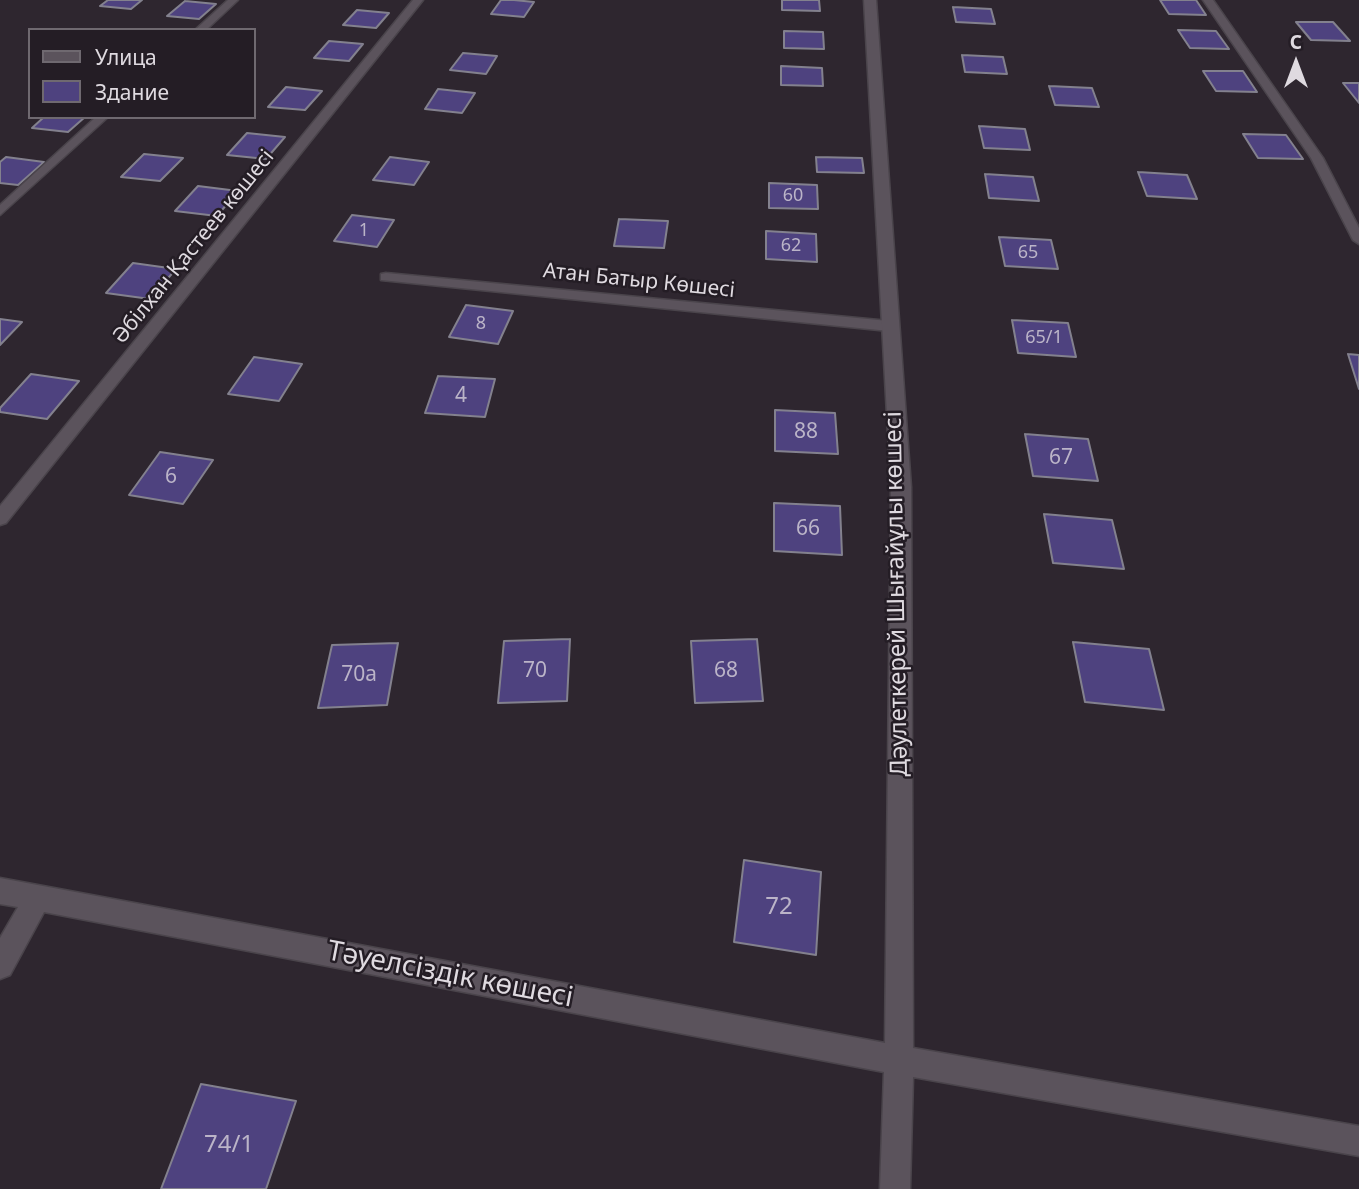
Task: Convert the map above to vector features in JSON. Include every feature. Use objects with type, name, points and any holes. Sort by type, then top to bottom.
[{"type":"street","name":"Дәулеткерей Шығайұлы көшесі","points":[[870,0],[901,487],[899,1060],[895,1189]]},
{"type":"street","name":"Тәуелсіздік көшесі","points":[[0,891],[899,1060],[1359,1141]]},
{"type":"street","points":[[0,965],[38,897]]},
{"type":"lane","points":[[202,28],[233,0]]},
{"type":"lane","name":"Әбілхан Қастеев көшесі","points":[[0,517],[418,0]]},
{"type":"lane","points":[[1208,0],[1317,158],[1359,240]]},
{"type":"lane","points":[[0,211],[101,119]]},
{"type":"lane","name":"Атан Батыр Көшесі","points":[[386,277],[889,326]]},
{"type":"building","points":[[108,0],[142,0],[131,9],[100,6]]},
{"type":"building","points":[[501,0],[534,2],[524,17],[491,14]]},
{"type":"building","points":[[782,0],[819,0],[820,11],[782,10]]},
{"type":"building","points":[[1160,0],[1196,0],[1206,15],[1169,14]]},
{"type":"building","points":[[185,1],[216,4],[199,19],[167,16]]},
{"type":"building","points":[[953,7],[991,9],[995,24],[956,22]]},
{"type":"building","points":[[357,10],[389,13],[376,28],[343,25]]},
{"type":"building","points":[[1296,22],[1333,22],[1350,41],[1311,40]]},
{"type":"building","points":[[1178,30],[1216,31],[1229,49],[1190,48]]},
{"type":"building","points":[[784,31],[823,32],[824,49],[784,48]]},
{"type":"building","points":[[329,41],[363,44],[349,61],[314,58]]},
{"type":"building","points":[[463,53],[497,56],[486,74],[450,70]]},
{"type":"building","points":[[962,55],[1003,57],[1007,74],[965,72]]},
{"type":"building","points":[[781,66],[822,68],[823,86],[781,85]]},
{"type":"building","points":[[1203,71],[1243,71],[1257,92],[1216,91]]},
{"type":"building","points":[[1343,83],[1359,83],[1359,103]]},
{"type":"building","points":[[1049,86],[1092,88],[1099,107],[1055,105]]},
{"type":"building","points":[[286,87],[322,91],[305,110],[268,107]]},
{"type":"building","points":[[438,89],[475,93],[462,113],[425,109]]},
{"type":"building","points":[[42,119],[83,119],[68,132],[32,128]]},
{"type":"building","points":[[979,126],[1025,129],[1030,150],[984,148]]},
{"type":"building","points":[[247,133],[285,137],[266,159],[227,155]]},
{"type":"building","points":[[1243,134],[1286,135],[1303,159],[1258,158]]},
{"type":"building","points":[[144,154],[183,158],[160,181],[121,177]]},
{"type":"building","points":[[6,157],[44,162],[18,185],[0,183],[0,162]]},
{"type":"building","points":[[390,157],[429,162],[414,185],[373,180]]},
{"type":"building","points":[[816,157],[862,158],[864,173],[817,172]]},
{"type":"building","points":[[1138,172],[1187,175],[1197,199],[1147,196]]},
{"type":"building","points":[[985,174],[1033,177],[1039,201],[989,198]]},
{"type":"building","points":[[769,183],[817,185],[818,209],[769,208]]},
{"type":"building","points":[[198,186],[238,191],[217,216],[175,211]]},
{"type":"building","points":[[352,215],[394,220],[377,247],[334,241]]},
{"type":"building","points":[[619,219],[668,221],[664,248],[614,246]]},
{"type":"building","points":[[766,231],[816,234],[817,262],[766,259]]},
{"type":"building","points":[[999,237],[1051,240],[1058,269],[1005,266]]},
{"type":"building","points":[[133,263],[176,269],[150,299],[106,293]]},
{"type":"building","points":[[466,305],[513,311],[498,344],[449,337]]},
{"type":"building","points":[[0,319],[22,322],[0,345]]},
{"type":"building","points":[[1012,320],[1068,323],[1076,357],[1018,353]]},
{"type":"building","points":[[1348,354],[1359,355],[1359,389]]},
{"type":"building","points":[[254,357],[302,364],[279,401],[228,394]]},
{"type":"building","points":[[31,374],[79,381],[47,419],[0,412],[0,408]]},
{"type":"building","points":[[438,376],[495,379],[485,417],[425,413]]},
{"type":"building","points":[[775,410],[835,413],[838,454],[775,451]]},
{"type":"building","points":[[1025,434],[1088,439],[1098,481],[1033,476]]},
{"type":"building","points":[[160,452],[213,460],[183,504],[129,495]]},
{"type":"building","points":[[774,503],[840,506],[842,555],[774,551]]},
{"type":"building","points":[[1044,514],[1112,520],[1124,569],[1053,563]]},
{"type":"building","points":[[570,639],[567,701],[498,703],[504,641]]},
{"type":"building","points":[[757,639],[763,701],[695,703],[691,641]]},
{"type":"building","points":[[1073,642],[1149,649],[1164,710],[1085,702]]},
{"type":"building","points":[[398,643],[387,705],[318,708],[332,645]]},
{"type":"building","points":[[744,860],[821,872],[816,955],[734,942]]},
{"type":"building","points":[[201,1084],[296,1101],[266,1189],[161,1189]]}]
